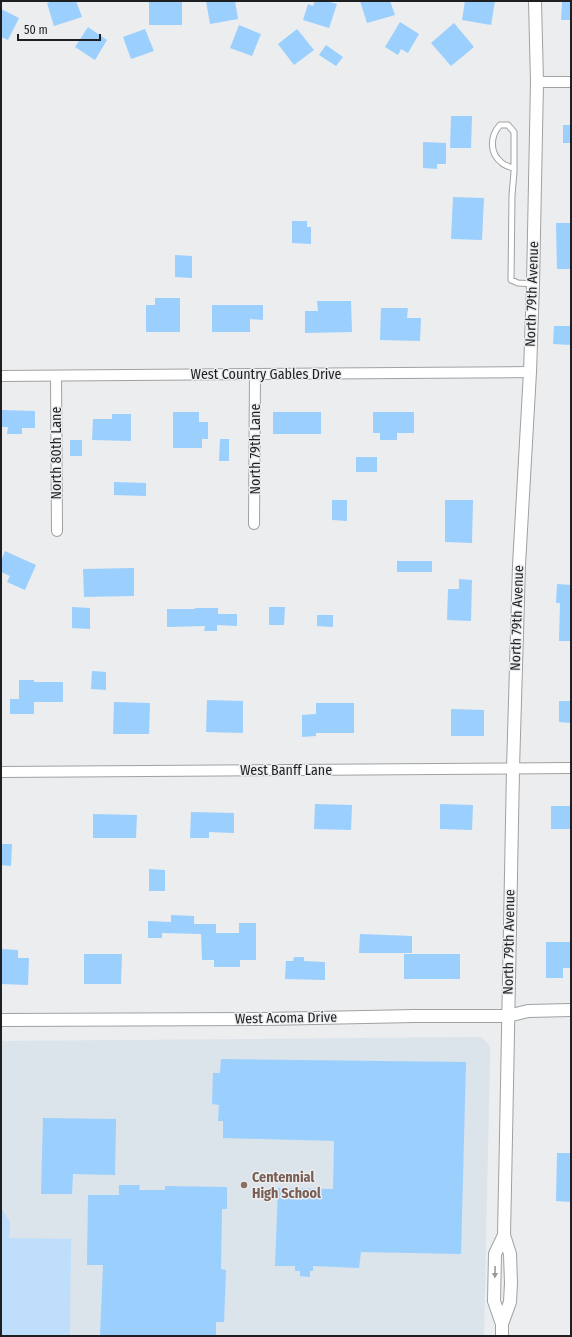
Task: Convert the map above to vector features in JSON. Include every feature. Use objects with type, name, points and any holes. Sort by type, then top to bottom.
[{"type":"street","name":"North 79th Avenue","points":[[502,1330],[494,1301],[495,1254],[504,1235],[513,769],[519,565],[530,372],[533,284],[537,82],[535,1]]},
{"type":"street","points":[[537,82],[571,82]]},
{"type":"street","name":"West Country Gables Drive","points":[[1,376],[530,372]]},
{"type":"street","name":"North 79th Lane","points":[[254,524],[255,374]]},
{"type":"street","name":"North 80th Lane","points":[[56,376],[57,531]]},
{"type":"street","name":"West Banff Lane","points":[[1,772],[571,768]]},
{"type":"street","name":"West Acoma Drive","points":[[1,1020],[508,1016],[528,1011],[571,1010]]},
{"type":"lane","points":[[514,168],[502,164],[493,151],[492,139],[495,131],[500,125],[508,124],[514,132],[514,168],[512,195],[511,280],[518,283],[533,284]]},
{"type":"shaded area","name":"Centennial High School","points":[[481,1037],[490,1047],[484,1336],[1,1336],[1,1041]]},
{"type":"shaded area","points":[[1,1208],[10,1222],[9,1238],[71,1239],[70,1336],[1,1336]]},
{"type":"building","points":[[53,1],[76,1],[82,17],[54,26],[47,3]]},
{"type":"building","points":[[149,1],[182,1],[182,25],[149,25]]},
{"type":"building","points":[[206,1],[235,1],[238,19],[210,24]]},
{"type":"building","points":[[315,1],[326,1],[337,4],[329,28],[303,20],[308,4],[313,6]]},
{"type":"building","points":[[360,1],[390,1],[395,15],[367,23]]},
{"type":"building","points":[[465,1],[495,1],[491,25],[462,20]]},
{"type":"building","points":[[562,2],[571,2],[571,20],[561,20]]},
{"type":"building","points":[[1,9],[19,18],[8,40],[1,37]]},
{"type":"building","points":[[400,22],[419,34],[408,53],[401,49],[398,55],[385,47]]},
{"type":"building","points":[[454,23],[474,47],[451,66],[431,43]]},
{"type":"building","points":[[239,25],[261,34],[252,56],[230,48]]},
{"type":"building","points":[[88,27],[107,40],[95,60],[75,47]]},
{"type":"building","points":[[145,29],[154,51],[131,59],[123,37]]},
{"type":"building","points":[[297,29],[314,50],[294,65],[278,44]]},
{"type":"building","points":[[326,45],[343,57],[336,66],[319,55]]},
{"type":"building","points":[[451,116],[472,116],[471,148],[450,148]]},
{"type":"building","points":[[563,125],[571,125],[571,143],[563,143]]},
{"type":"building","points":[[423,142],[446,143],[446,164],[437,164],[437,169],[423,168]]},
{"type":"building","points":[[453,197],[484,198],[482,240],[451,239]]},
{"type":"building","points":[[292,221],[307,221],[307,227],[311,227],[311,244],[292,243]]},
{"type":"building","points":[[556,223],[571,223],[571,269],[557,269]]},
{"type":"building","points":[[175,255],[192,256],[192,278],[175,277]]},
{"type":"building","points":[[155,298],[180,298],[180,332],[146,332],[146,305],[155,305]]},
{"type":"building","points":[[317,301],[351,301],[352,332],[305,333],[305,311],[318,311]]},
{"type":"building","points":[[212,305],[263,305],[263,320],[250,319],[250,332],[212,332]]},
{"type":"building","points":[[381,308],[408,308],[407,318],[421,318],[420,341],[380,340]]},
{"type":"building","points":[[554,326],[571,326],[571,345],[553,344]]},
{"type":"building","points":[[1,410],[35,411],[35,428],[22,428],[22,434],[7,434],[8,427],[1,427]]},
{"type":"building","points":[[173,412],[199,412],[199,422],[208,422],[208,439],[202,439],[202,448],[173,448]]},
{"type":"building","points":[[273,412],[321,412],[321,434],[273,434]]},
{"type":"building","points":[[373,412],[414,412],[414,433],[397,433],[397,440],[380,440],[380,433],[373,433]]},
{"type":"building","points":[[112,414],[131,414],[131,441],[92,440],[93,419],[112,419]]},
{"type":"building","points":[[220,439],[229,439],[229,461],[219,461]]},
{"type":"building","points":[[70,440],[82,440],[82,456],[70,456]]},
{"type":"building","points":[[356,457],[377,457],[377,472],[356,472]]},
{"type":"building","points":[[114,482],[146,483],[146,496],[114,495]]},
{"type":"building","points":[[332,500],[347,500],[347,521],[332,520]]},
{"type":"building","points":[[445,500],[473,500],[472,543],[445,542]]},
{"type":"building","points":[[5,551],[36,565],[25,590],[7,582],[10,576],[1,572],[1,561]]},
{"type":"building","points":[[397,561],[432,561],[432,572],[397,572]]},
{"type":"building","points":[[134,568],[134,596],[84,597],[83,569]]},
{"type":"building","points":[[459,579],[472,580],[471,621],[447,620],[448,589],[459,589]]},
{"type":"building","points":[[557,584],[571,585],[571,641],[559,641],[560,603],[556,603]]},
{"type":"building","points":[[72,607],[90,608],[90,629],[72,628]]},
{"type":"building","points":[[269,607],[285,607],[284,625],[269,625]]},
{"type":"building","points":[[218,608],[218,614],[237,614],[237,626],[217,625],[217,631],[204,631],[205,626],[167,627],[167,609]]},
{"type":"building","points":[[317,615],[333,615],[333,627],[317,626]]},
{"type":"building","points":[[92,671],[106,672],[106,690],[91,689]]},
{"type":"building","points":[[19,680],[34,680],[34,682],[63,682],[63,702],[34,702],[34,714],[10,714],[10,699],[19,699]]},
{"type":"building","points":[[207,700],[243,701],[243,733],[206,732]]},
{"type":"building","points":[[559,701],[571,701],[571,723],[559,722]]},
{"type":"building","points":[[114,702],[150,703],[149,734],[113,734]]},
{"type":"building","points":[[316,703],[354,703],[354,733],[316,733],[316,736],[302,737],[302,715],[316,714]]},
{"type":"building","points":[[451,709],[484,710],[484,736],[451,736]]},
{"type":"building","points":[[315,804],[352,805],[351,830],[314,829]]},
{"type":"building","points":[[440,804],[473,805],[472,830],[440,829]]},
{"type":"building","points":[[551,806],[571,806],[571,829],[551,829]]},
{"type":"building","points":[[191,812],[234,813],[234,833],[209,832],[209,838],[190,838]]},
{"type":"building","points":[[93,814],[137,815],[136,838],[93,838]]},
{"type":"building","points":[[1,844],[12,844],[11,866],[1,865]]},
{"type":"building","points":[[149,869],[165,870],[165,891],[149,891]]},
{"type":"building","points":[[171,915],[194,916],[194,924],[216,924],[216,933],[239,933],[239,923],[256,923],[256,960],[240,960],[240,967],[214,967],[214,960],[202,960],[201,934],[162,933],[162,938],[148,938],[148,921],[171,922]]},
{"type":"building","points":[[360,934],[412,936],[412,953],[359,953]]},
{"type":"building","points":[[546,942],[571,942],[571,968],[563,968],[563,978],[546,978]]},
{"type":"building","points":[[1,949],[18,950],[18,958],[29,958],[28,985],[1,984]]},
{"type":"building","points":[[84,954],[122,954],[121,984],[84,984]]},
{"type":"building","points":[[404,954],[460,954],[460,979],[404,979]]},
{"type":"building","points":[[294,957],[304,957],[304,961],[325,962],[325,980],[285,979],[286,961],[293,961]]},
{"type":"building","points":[[221,1059],[466,1062],[461,1254],[361,1252],[359,1268],[313,1266],[313,1271],[310,1271],[310,1277],[300,1276],[300,1271],[295,1271],[295,1266],[275,1266],[278,1188],[333,1189],[334,1141],[223,1138],[223,1121],[218,1121],[219,1105],[212,1104],[213,1073],[220,1073]]},
{"type":"building","points":[[43,1118],[116,1119],[115,1175],[73,1174],[72,1194],[41,1194]]},
{"type":"building","points":[[557,1153],[571,1153],[571,1202],[556,1201]]},
{"type":"building","points":[[119,1185],[140,1185],[139,1190],[165,1190],[165,1186],[227,1187],[227,1209],[222,1209],[221,1269],[226,1270],[224,1322],[216,1322],[216,1336],[100,1336],[103,1265],[87,1265],[88,1195],[119,1195]]},
{"type":"place","name":"Centennial High School","points":[[244,1185]]}]
